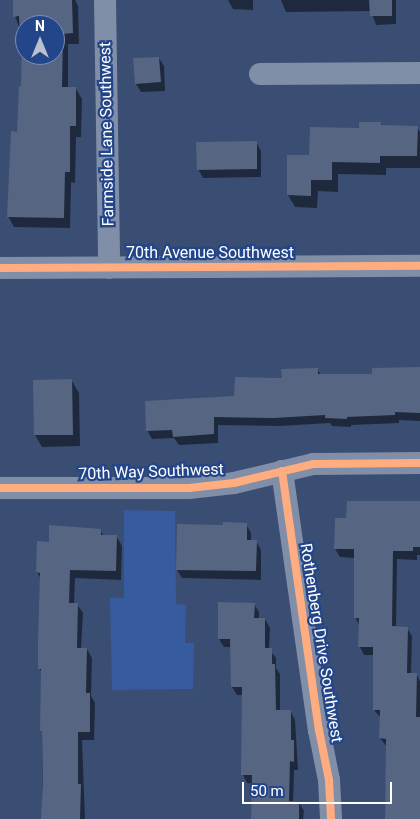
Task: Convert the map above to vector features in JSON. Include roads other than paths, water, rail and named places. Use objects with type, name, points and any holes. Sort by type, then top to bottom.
[{"type":"street","name":"Farmside Lane Southwest","points":[[105,0],[109,268]]},
{"type":"street","points":[[260,74],[420,73]]},
{"type":"street","name":"70th Avenue Southwest","points":[[0,268],[420,266]]},
{"type":"street","name":"70th Way Southwest","points":[[0,488],[189,488],[234,484],[313,464],[420,463]]},
{"type":"street","name":"Rothenberg Drive Southwest","points":[[282,471],[319,730],[329,780],[331,819]]}]
